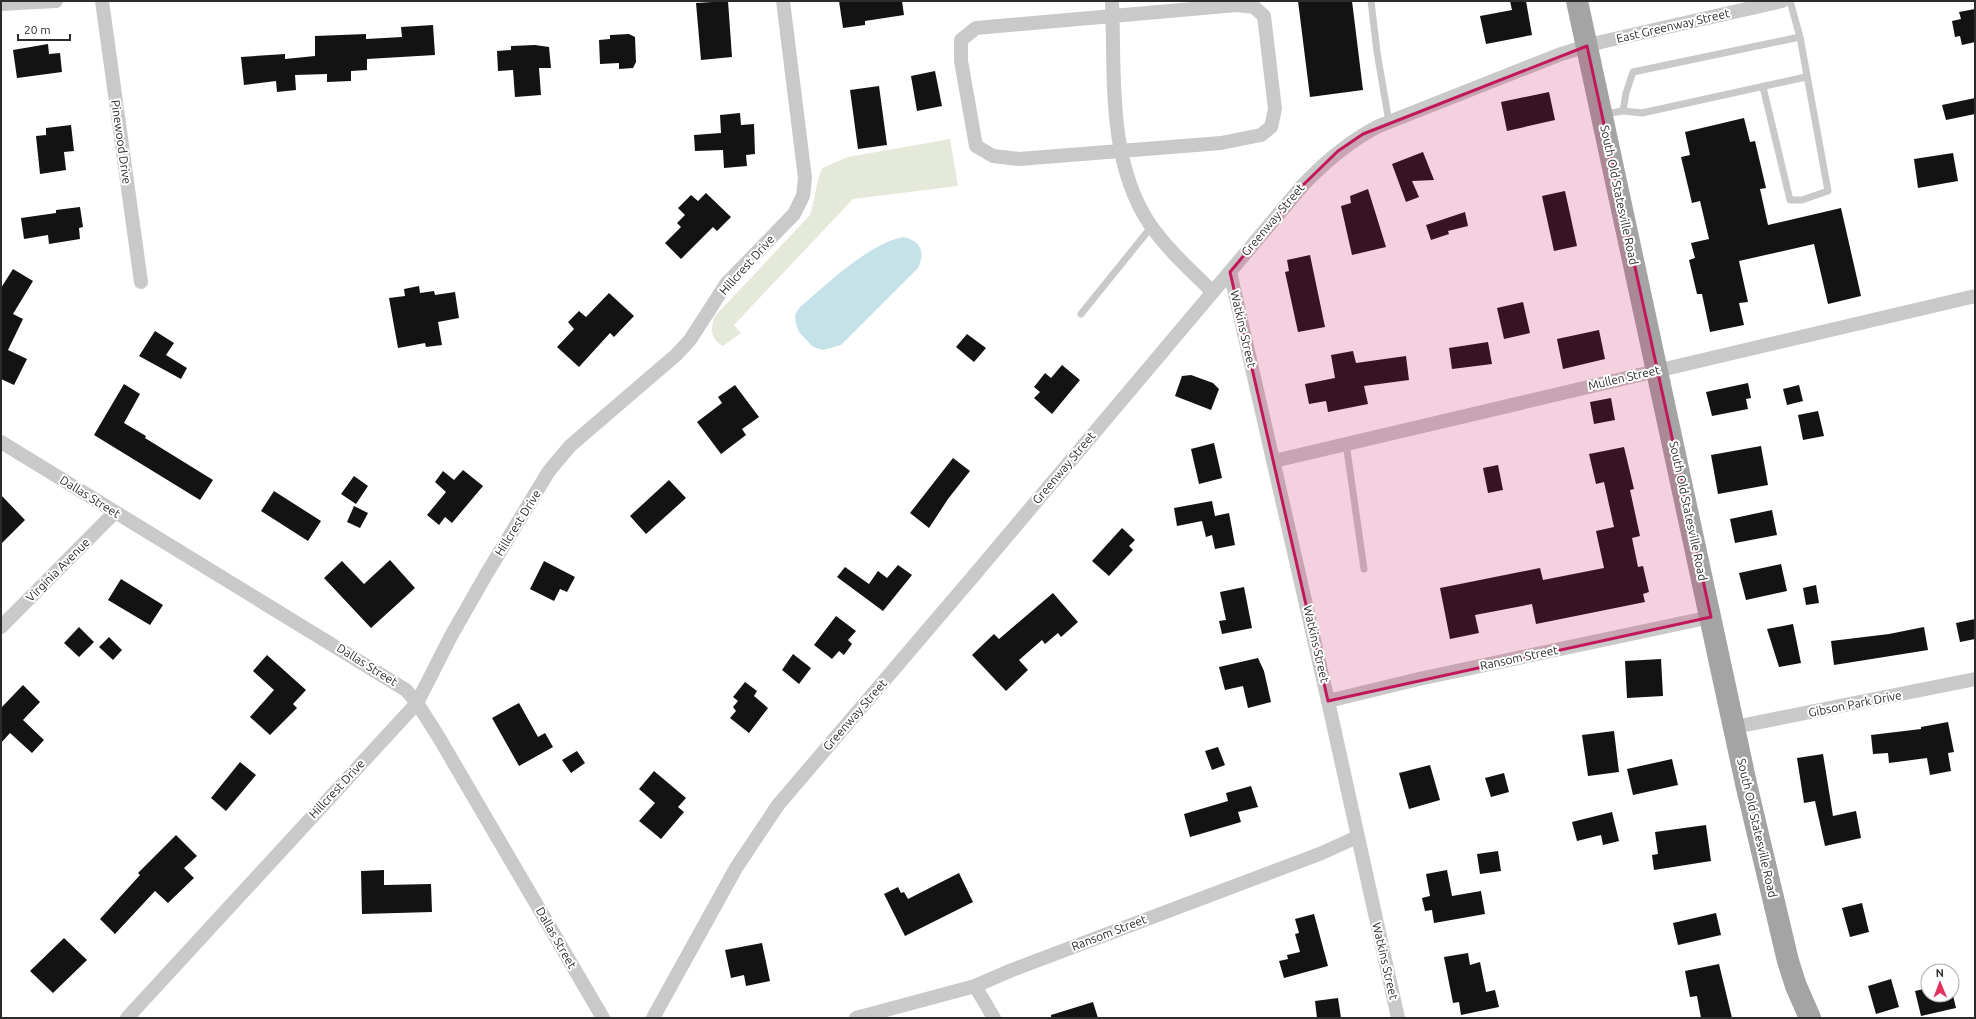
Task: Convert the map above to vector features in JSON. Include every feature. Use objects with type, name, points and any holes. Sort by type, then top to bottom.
[{"type":"main road","name":"South Old Statesville Road","points":[[1577,1],[1747,788],[1788,961],[1796,986],[1810,1018]]},
{"type":"street","points":[[1,4],[56,1]]},
{"type":"street","name":"Pinewood Drive","points":[[102,1],[141,282]]},
{"type":"street","name":"Hillcrest Drive","points":[[127,1018],[417,703],[475,594],[549,471],[570,446],[676,355],[690,340],[726,284],[794,214],[803,196],[805,178],[804,157],[783,1]]},
{"type":"street","points":[[1112,1],[1116,109],[1124,168],[1132,192],[1152,226],[1171,251],[1213,292]]},
{"type":"street","name":"East Greenway Street","points":[[1587,46],[1782,1]]},
{"type":"street","points":[[1237,5],[1254,8],[1264,16],[1275,109],[1271,127],[1261,135],[1222,143],[1121,152],[1019,159],[993,156],[976,146],[961,61],[961,40],[976,28],[1237,5]]},
{"type":"street","name":"Greenway Street","points":[[653,1018],[736,868],[778,805],[1302,185],[1324,163],[1363,134],[1389,122],[1561,54],[1587,46]]},
{"type":"street","name":"Watkins Street","points":[[1230,272],[1274,461],[1398,1018]]},
{"type":"street","name":"Mullen Street","points":[[1274,461],[1975,296]]},
{"type":"street","name":"Dallas Street","points":[[1,442],[379,672],[406,690],[417,703],[603,1018]]},
{"type":"street","name":"Virginia Avenue","points":[[1,627],[115,512]]},
{"type":"street","name":"Ransom Street","points":[[1328,701],[1419,679],[1711,617]]},
{"type":"street","name":"Gibson Park Drive","points":[[1735,727],[1975,679]]},
{"type":"street","name":"Ransom Street","points":[[856,1018],[975,986],[1012,970],[1322,853],[1357,837]]},
{"type":"street","points":[[975,986],[994,1018]]},
{"type":"lane","points":[[1371,1],[1377,52],[1389,122]]},
{"type":"lane","points":[[1763,87],[1790,200],[1802,200],[1828,191],[1806,77],[1800,37],[1790,1]]},
{"type":"lane","points":[[1623,111],[1626,93],[1633,72],[1800,37]]},
{"type":"lane","points":[[1601,115],[1623,111],[1642,113],[1806,77]]},
{"type":"lane","points":[[1081,314],[1152,226]]},
{"type":"lane","points":[[1346,443],[1364,569]]},
{"type":"highlighted area","points":[[1587,46],[1711,617],[1328,701],[1230,272],[1303,185],[1338,151],[1363,134]]},
{"type":"green space","points":[[950,139],[958,186],[853,199],[734,325],[741,333],[723,346],[716,340],[712,334],[714,317],[810,215],[822,168],[848,157]]},
{"type":"water","points":[[903,237],[914,241],[920,248],[921,257],[918,268],[841,345],[823,350],[813,347],[799,332],[796,324],[795,315],[799,308],[862,256],[890,241]]},
{"type":"building","points":[[728,1],[732,57],[701,60],[696,3]]},
{"type":"building","points":[[839,1],[902,1],[904,15],[865,21],[865,25],[843,28]]},
{"type":"building","points":[[1298,1],[1352,1],[1363,90],[1310,97]]},
{"type":"building","points":[[1510,1],[1526,1],[1532,35],[1486,44],[1480,16],[1512,10]]},
{"type":"building","points":[[1975,9],[1975,42],[1962,45],[1960,36],[1955,37],[1952,21],[1961,19],[1959,12]]},
{"type":"building","points":[[433,25],[435,55],[367,59],[367,70],[351,71],[351,81],[327,82],[327,74],[295,75],[296,90],[277,92],[276,81],[244,85],[241,57],[285,54],[285,59],[315,56],[315,36],[366,34],[366,39],[402,37],[401,27]]},
{"type":"building","points":[[629,34],[635,37],[636,62],[633,68],[619,69],[619,63],[600,64],[599,40],[610,39],[610,35]]},
{"type":"building","points":[[48,44],[49,54],[60,53],[62,72],[17,78],[13,50]]},
{"type":"building","points":[[535,45],[549,47],[551,68],[539,68],[541,95],[515,97],[513,70],[498,71],[497,51],[511,50],[511,46]]},
{"type":"building","points":[[935,71],[942,106],[917,111],[911,76]]},
{"type":"building","points":[[879,86],[887,145],[858,149],[850,90]]},
{"type":"building","points":[[1549,92],[1555,120],[1507,131],[1501,102]]},
{"type":"building","points":[[1975,98],[1975,114],[1946,120],[1942,105]]},
{"type":"building","points":[[740,113],[741,125],[754,124],[755,154],[746,155],[747,166],[724,168],[723,150],[695,151],[694,135],[721,133],[720,115]]},
{"type":"building","points":[[1744,118],[1750,142],[1755,141],[1766,188],[1760,189],[1768,225],[1841,208],[1861,296],[1828,304],[1814,244],[1739,261],[1748,302],[1739,303],[1744,325],[1710,332],[1702,294],[1697,294],[1689,260],[1695,258],[1691,243],[1709,239],[1700,201],[1692,203],[1681,157],[1690,155],[1685,132]]},
{"type":"building","points":[[71,125],[74,151],[64,152],[66,170],[40,174],[36,136],[46,135],[46,128]]},
{"type":"building","points":[[1423,152],[1434,180],[1412,181],[1419,197],[1406,202],[1392,164]]},
{"type":"building","points":[[1953,153],[1958,181],[1918,188],[1914,159]]},
{"type":"building","points":[[1368,189],[1386,247],[1352,255],[1341,206],[1351,203],[1350,196]]},
{"type":"building","points":[[1565,191],[1577,246],[1554,251],[1542,196]]},
{"type":"building","points":[[706,193],[731,217],[717,231],[713,227],[681,259],[665,243],[681,227],[677,223],[685,215],[678,208],[691,195],[698,201]]},
{"type":"building","points":[[80,207],[83,227],[79,228],[80,239],[49,244],[48,235],[24,239],[21,218],[56,213],[56,210]]},
{"type":"building","points":[[1465,212],[1468,226],[1448,231],[1449,234],[1431,240],[1426,225]]},
{"type":"building","points":[[1310,255],[1325,327],[1298,332],[1285,272],[1289,271],[1287,260]]},
{"type":"building","points":[[13,269],[33,281],[13,314],[23,319],[8,350],[27,359],[14,385],[1,379],[1,288]]},
{"type":"building","points":[[419,286],[420,293],[434,291],[435,295],[455,292],[459,318],[438,322],[442,345],[426,347],[425,343],[398,348],[389,298],[405,296],[404,289]]},
{"type":"building","points":[[609,293],[634,316],[614,337],[610,333],[579,367],[557,347],[574,329],[568,322],[579,311],[586,317]]},
{"type":"building","points":[[1523,302],[1530,333],[1504,339],[1497,308]]},
{"type":"building","points":[[1599,330],[1605,359],[1563,369],[1557,339]]},
{"type":"building","points":[[155,331],[174,343],[166,355],[187,368],[181,379],[139,356]]},
{"type":"building","points":[[967,334],[986,348],[974,362],[956,347]]},
{"type":"building","points":[[1488,342],[1492,364],[1452,369],[1449,348]]},
{"type":"building","points":[[1353,351],[1356,363],[1406,356],[1409,380],[1364,386],[1368,404],[1328,412],[1326,401],[1309,404],[1305,384],[1335,378],[1331,355]]},
{"type":"building","points":[[1062,365],[1080,380],[1052,414],[1034,398],[1040,392],[1034,387],[1045,373],[1051,378]]},
{"type":"building","points":[[1191,375],[1213,383],[1219,389],[1211,410],[1175,396],[1182,376]]},
{"type":"building","points":[[1748,383],[1751,398],[1746,399],[1748,409],[1712,416],[1706,392]]},
{"type":"building","points":[[124,384],[140,394],[124,423],[146,436],[145,438],[213,480],[200,500],[94,435]]},
{"type":"building","points":[[735,385],[759,417],[742,429],[746,435],[721,454],[697,422],[722,403],[718,397]]},
{"type":"building","points":[[1799,385],[1803,401],[1787,405],[1783,389]]},
{"type":"building","points":[[1611,398],[1615,420],[1594,424],[1590,402]]},
{"type":"building","points":[[1818,411],[1824,436],[1803,440],[1798,415]]},
{"type":"building","points":[[1214,443],[1222,478],[1199,484],[1191,449]]},
{"type":"building","points":[[1761,446],[1768,485],[1718,494],[1711,455]]},
{"type":"building","points":[[1624,447],[1634,489],[1630,490],[1640,536],[1632,538],[1638,567],[1643,566],[1649,592],[1643,594],[1645,602],[1536,624],[1532,604],[1475,615],[1479,633],[1450,639],[1440,588],[1540,568],[1543,580],[1604,568],[1596,531],[1614,527],[1604,482],[1596,484],[1589,454]]},
{"type":"building","points":[[953,458],[970,471],[948,499],[929,528],[910,513]]},
{"type":"building","points":[[1498,465],[1503,490],[1488,493],[1483,468]]},
{"type":"building","points":[[463,470],[483,486],[452,523],[445,517],[439,525],[427,515],[446,492],[435,482],[443,471],[454,480]]},
{"type":"building","points":[[354,476],[368,486],[356,504],[341,494]]},
{"type":"building","points":[[669,480],[686,498],[646,534],[630,516]]},
{"type":"building","points":[[274,491],[321,521],[308,541],[261,511]]},
{"type":"building","points":[[1,495],[25,520],[1,544]]},
{"type":"building","points":[[1212,501],[1215,516],[1229,513],[1235,545],[1215,549],[1212,535],[1206,537],[1202,521],[1177,526],[1174,508]]},
{"type":"building","points":[[354,506],[368,513],[360,528],[347,522]]},
{"type":"building","points":[[1772,510],[1777,535],[1735,543],[1730,519]]},
{"type":"building","points":[[1122,528],[1135,540],[1129,546],[1133,550],[1109,576],[1092,561]]},
{"type":"building","points":[[390,560],[415,588],[371,628],[324,578],[342,561],[364,584]]},
{"type":"building","points":[[544,561],[575,577],[567,592],[560,589],[554,601],[530,589]]},
{"type":"building","points":[[1781,564],[1787,591],[1746,600],[1739,573]]},
{"type":"building","points":[[898,565],[912,575],[883,611],[837,577],[845,567],[869,584],[878,571],[887,578]]},
{"type":"building","points":[[121,579],[163,605],[150,625],[108,600]]},
{"type":"building","points":[[1816,585],[1819,603],[1806,605],[1803,588]]},
{"type":"building","points":[[1244,587],[1252,628],[1222,634],[1219,621],[1226,620],[1220,592]]},
{"type":"building","points":[[1053,593],[1078,622],[1061,637],[1058,633],[1045,644],[1042,640],[1019,660],[1028,670],[1006,691],[972,655],[994,634],[999,639]]},
{"type":"building","points":[[836,616],[856,631],[848,640],[852,644],[844,655],[839,651],[832,659],[814,645]]},
{"type":"building","points":[[1975,619],[1975,639],[1960,642],[1956,623]]},
{"type":"building","points":[[1793,624],[1801,663],[1779,667],[1767,629]]},
{"type":"building","points":[[79,627],[94,642],[79,657],[64,643]]},
{"type":"building","points":[[1924,627],[1928,650],[1834,665],[1831,641],[1889,634]]},
{"type":"building","points":[[109,637],[122,650],[113,660],[99,647]]},
{"type":"building","points":[[793,654],[811,668],[799,684],[782,670]]},
{"type":"building","points":[[267,655],[306,690],[293,704],[297,708],[270,735],[250,717],[274,690],[253,671]]},
{"type":"building","points":[[1258,658],[1264,671],[1271,702],[1248,708],[1243,686],[1225,690],[1219,667]]},
{"type":"building","points":[[1661,659],[1663,696],[1627,698],[1625,661]]},
{"type":"building","points":[[745,682],[757,691],[754,696],[768,708],[749,733],[730,718],[736,711],[733,707],[738,701],[733,697]]},
{"type":"building","points":[[23,685],[40,702],[23,720],[44,740],[32,753],[10,733],[1,743],[1,708]]},
{"type":"building","points":[[519,703],[538,737],[545,733],[553,747],[519,766],[492,718]]},
{"type":"building","points":[[1948,722],[1954,752],[1948,753],[1951,771],[1930,775],[1927,758],[1889,763],[1888,753],[1873,754],[1871,735],[1921,729],[1921,727]]},
{"type":"building","points":[[1614,731],[1619,772],[1588,776],[1582,735]]},
{"type":"building","points":[[1218,747],[1225,765],[1212,770],[1205,751]]},
{"type":"building","points":[[577,751],[585,763],[571,773],[562,760]]},
{"type":"building","points":[[1823,754],[1833,816],[1856,811],[1861,838],[1825,846],[1815,801],[1804,803],[1797,758]]},
{"type":"building","points":[[1672,759],[1678,785],[1633,795],[1627,769]]},
{"type":"building","points":[[240,762],[256,775],[226,811],[211,798]]},
{"type":"building","points":[[1430,765],[1440,800],[1409,809],[1399,773]]},
{"type":"building","points":[[654,771],[686,798],[678,807],[684,812],[661,839],[639,821],[655,803],[639,789]]},
{"type":"building","points":[[1504,773],[1509,792],[1491,797],[1485,778]]},
{"type":"building","points":[[1251,786],[1258,807],[1238,812],[1241,822],[1190,837],[1184,814],[1228,801],[1226,793]]},
{"type":"building","points":[[1612,812],[1619,841],[1603,845],[1601,835],[1577,841],[1572,822]]},
{"type":"building","points":[[1706,825],[1711,861],[1654,870],[1652,855],[1658,854],[1655,832]]},
{"type":"building","points":[[176,835],[197,856],[184,868],[194,878],[168,903],[155,891],[115,934],[100,919],[140,875],[138,873]]},
{"type":"building","points":[[1498,851],[1501,871],[1480,874],[1477,854]]},
{"type":"building","points":[[384,870],[384,885],[431,884],[432,912],[362,914],[361,871]]},
{"type":"building","points":[[1447,870],[1452,896],[1481,891],[1485,914],[1434,923],[1432,910],[1425,911],[1422,898],[1430,896],[1426,874]]},
{"type":"building","points":[[959,873],[973,902],[905,936],[884,894],[898,887],[901,893],[904,892],[908,899]]},
{"type":"building","points":[[1862,903],[1869,932],[1850,937],[1842,908]]},
{"type":"building","points":[[1716,913],[1721,935],[1678,945],[1673,923]]},
{"type":"building","points":[[1314,914],[1328,966],[1284,978],[1279,961],[1288,959],[1287,955],[1300,952],[1295,934],[1299,933],[1295,919]]},
{"type":"building","points":[[64,938],[87,960],[53,993],[30,971]]},
{"type":"building","points":[[762,943],[770,981],[746,986],[744,975],[731,978],[725,950]]},
{"type":"building","points":[[1468,953],[1470,965],[1480,962],[1486,992],[1495,990],[1499,1007],[1461,1015],[1459,1002],[1453,1003],[1444,957]]},
{"type":"building","points":[[1719,964],[1732,1018],[1701,1018],[1697,996],[1690,997],[1685,971]]},
{"type":"building","points":[[1891,979],[1899,1007],[1876,1014],[1868,986]]},
{"type":"building","points":[[1920,990],[1920,1003],[1955,1003],[1956,1008],[1921,1016],[1915,991]]},
{"type":"building","points":[[1338,998],[1341,1018],[1317,1018],[1315,1001]]},
{"type":"building","points":[[1093,1002],[1098,1018],[1051,1018],[1051,1015]]}]
